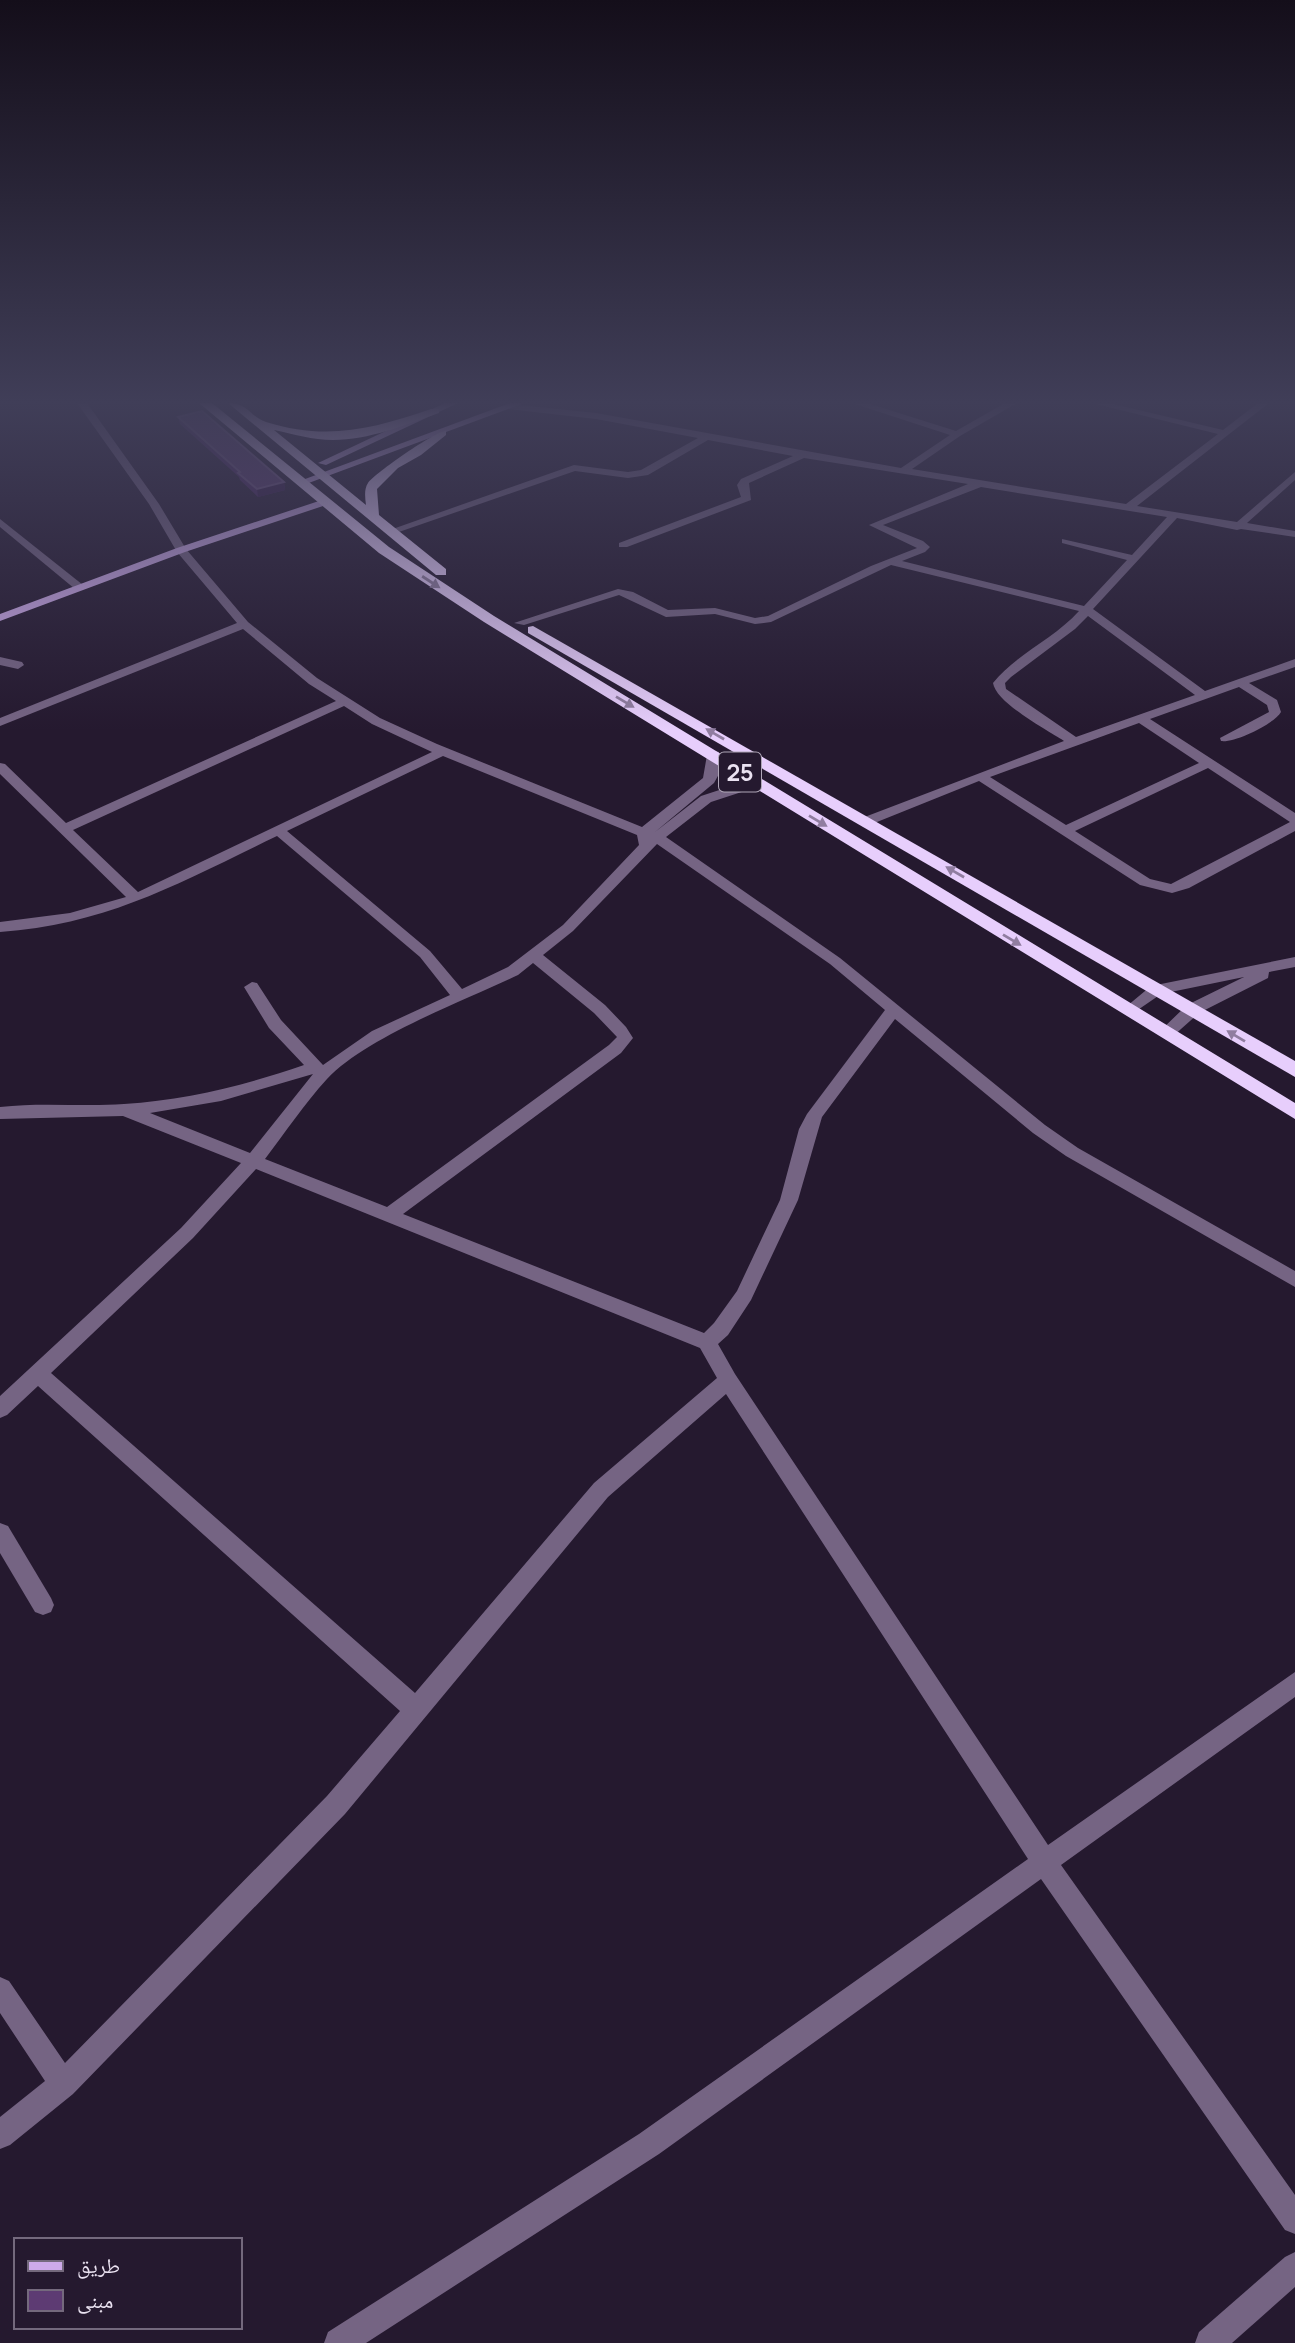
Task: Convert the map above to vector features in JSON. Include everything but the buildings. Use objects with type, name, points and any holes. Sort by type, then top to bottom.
[{"type":"highway","name":"25","points":[[338,512],[384,550],[467,606],[1295,1112]]},
{"type":"highway","name":"25","points":[[369,512],[426,562],[520,623],[1295,1070]]},
{"type":"main road","points":[[0,618],[181,550],[294,512]]},
{"type":"street","points":[[159,512],[181,550],[244,624],[344,702],[442,752],[649,839],[785,924],[835,961],[1039,1129],[1072,1152],[1295,1280]]},
{"type":"street","points":[[392,531],[446,512]]},
{"type":"street","points":[[624,545],[709,512]]},
{"type":"street","points":[[520,623],[618,592],[629,594],[666,614],[715,611],[762,621],[875,568],[895,563],[925,547],[876,528],[875,524],[905,512]]},
{"type":"street","points":[[1157,512],[1295,534]]},
{"type":"street","points":[[1237,527],[1253,512]]},
{"type":"street","points":[[1074,742],[1008,698],[1000,690],[999,683],[1007,674],[1071,627],[1173,516]]},
{"type":"street","points":[[1,523],[79,587]]},
{"type":"street","points":[[1066,541],[1136,559]]},
{"type":"street","points":[[895,563],[1087,610],[1205,696]]},
{"type":"street","points":[[0,722],[244,624]]},
{"type":"street","points":[[0,660],[18,665]]},
{"type":"street","points":[[867,821],[980,776],[1295,663]]},
{"type":"street","points":[[1226,738],[1270,718],[1275,712],[1273,703],[1240,683]]},
{"type":"street","points":[[64,829],[344,702]]},
{"type":"street","points":[[1141,719],[1295,820]]},
{"type":"street","points":[[0,927],[47,924],[86,916],[136,898],[280,832],[442,752]]},
{"type":"street","points":[[0,1113],[124,1110],[219,1096],[318,1071],[363,1042],[493,983],[535,957],[568,928],[649,839],[709,780],[714,755]]},
{"type":"street","points":[[1066,830],[1209,764]]},
{"type":"street","points":[[0,766],[136,898]]},
{"type":"street","points":[[980,776],[1145,882],[1172,888],[1184,885],[1295,825]]},
{"type":"street","points":[[649,839],[706,799],[755,783]]},
{"type":"street","points":[[280,832],[425,954],[460,997]]},
{"type":"street","points":[[390,1214],[615,1049],[625,1038],[624,1032],[611,1020],[535,957]]},
{"type":"street","points":[[1129,1010],[1156,990],[1290,963]]},
{"type":"street","points":[[1166,1033],[1193,1009],[1290,963]]},
{"type":"street","points":[[252,988],[275,1024],[318,1071]]},
{"type":"street","points":[[707,1342],[721,1329],[744,1295],[789,1200],[808,1129],[815,1114],[893,1010]]},
{"type":"street","points":[[0,1409],[187,1233],[254,1160],[318,1071]]},
{"type":"street","points":[[124,1110],[707,1342],[728,1380],[1045,1863],[1295,2220]]},
{"type":"street","points":[[39,1374],[416,1710]]},
{"type":"street","points":[[0,2135],[63,2084],[337,1805],[601,1490],[728,1380]]},
{"type":"street","points":[[0,1533],[43,1605]]},
{"type":"street","points":[[339,2343],[649,2144],[1295,1683]]},
{"type":"street","points":[[0,1990],[63,2084]]},
{"type":"street","points":[[1210,2343],[1295,2267]]}]
